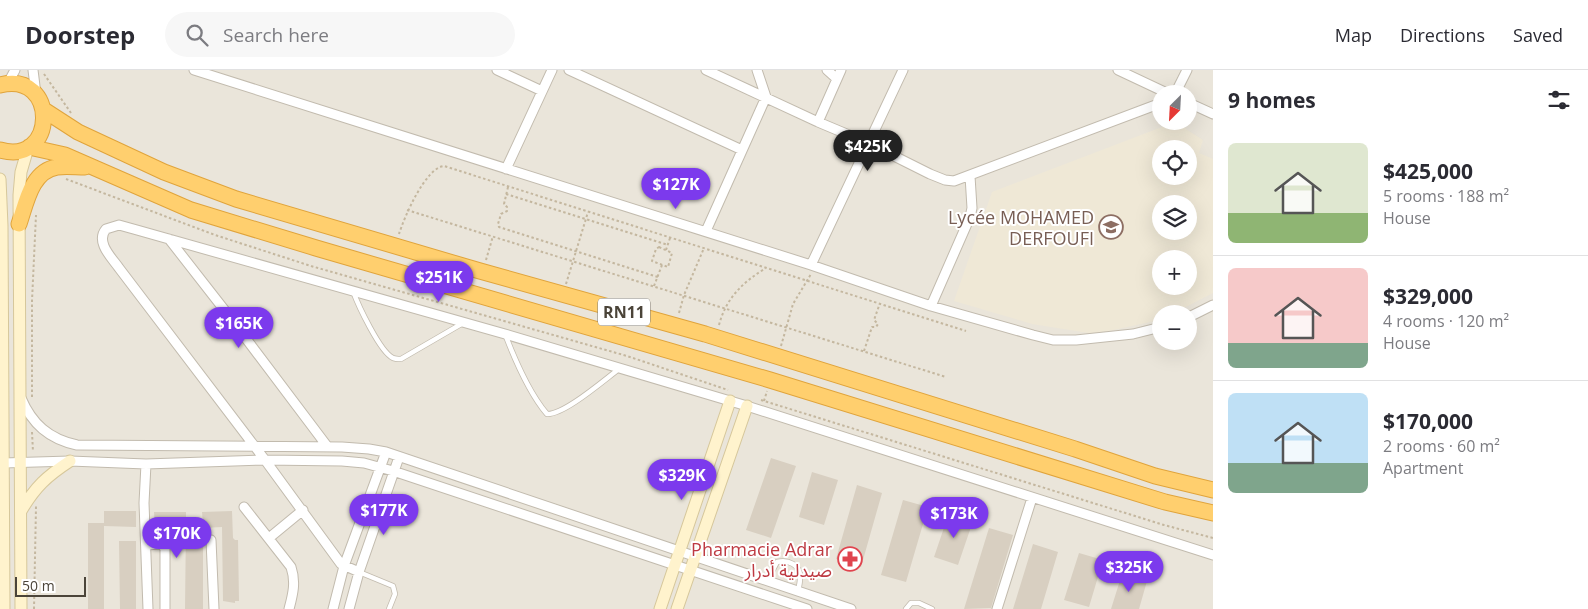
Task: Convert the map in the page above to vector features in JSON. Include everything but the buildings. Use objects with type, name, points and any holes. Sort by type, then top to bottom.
[{"type":"highway","points":[[7,79],[20,84],[36,95]]},
{"type":"highway","name":"RN11","points":[[36,95],[44,110],[78,132],[197,185],[236,199],[705,334],[1076,449],[1155,476],[1213,490]]},
{"type":"highway","points":[[28,147],[38,139],[43,128],[44,110]]},
{"type":"highway","name":"RN11","points":[[0,150],[15,152],[28,147],[65,156],[191,210],[770,380],[1165,502],[1213,513]]},
{"type":"highway","points":[[19,224],[28,197],[38,178],[43,173],[57,167],[89,167]]},
{"type":"main road","points":[[21,609],[19,224],[20,186],[28,147]]},
{"type":"main road","points":[[0,179],[2,226],[4,609]]},
{"type":"main road","points":[[660,609],[733,397]]},
{"type":"main road","points":[[677,609],[694,556],[751,402]]},
{"type":"main road","points":[[20,512],[46,477],[70,461]]},
{"type":"street","points":[[33,70],[36,95]]},
{"type":"street","points":[[194,70],[814,265],[931,306],[1053,340],[1102,338],[1152,329]]},
{"type":"street","points":[[222,79],[226,70]]},
{"type":"street","points":[[497,70],[542,91]]},
{"type":"street","points":[[506,169],[552,70]]},
{"type":"street","points":[[569,70],[742,150]]},
{"type":"street","points":[[706,70],[945,180],[970,176],[1152,106]]},
{"type":"street","points":[[706,232],[766,97],[756,70]]},
{"type":"street","points":[[827,70],[837,79]]},
{"type":"street","points":[[818,122],[841,70]]},
{"type":"street","points":[[814,265],[902,70]]},
{"type":"street","points":[[1118,70],[1152,86]]},
{"type":"street","points":[[1180,85],[1187,70]]},
{"type":"street","points":[[1198,107],[1213,114]]},
{"type":"street","points":[[931,306],[970,218],[972,208],[970,176]]},
{"type":"street","points":[[359,572],[344,566],[266,460],[119,268],[106,249],[102,237],[106,229],[118,226],[168,239],[620,368],[751,402],[1032,498],[1213,555]]},
{"type":"street","points":[[168,239],[226,312],[327,446]]},
{"type":"street","points":[[1197,313],[1213,305]]},
{"type":"street","points":[[20,395],[32,419],[41,428],[64,442],[77,445],[327,446],[369,448],[386,452],[847,608]]},
{"type":"street","points":[[336,609],[344,566],[386,452]]},
{"type":"street","points":[[349,609],[359,572],[400,457]]},
{"type":"street","points":[[3,463],[70,461],[146,464],[266,460],[342,461],[379,467],[807,609]]},
{"type":"street","points":[[146,464],[144,503],[148,609]]},
{"type":"street","points":[[997,609],[1032,498]]},
{"type":"street","points":[[244,507],[286,559],[294,574],[294,588],[289,609]]},
{"type":"street","points":[[269,538],[303,510]]},
{"type":"street","points":[[211,540],[214,609]]},
{"type":"street","points":[[146,545],[161,544],[165,548],[165,609]]},
{"type":"lane","points":[[353,291],[361,314],[392,358],[401,359],[465,323]]},
{"type":"lane","points":[[506,334],[513,355],[540,406],[547,414],[553,414],[565,408],[620,368]]},
{"type":"lane","points":[[767,581],[777,562],[784,560],[792,563],[799,569],[801,577],[798,591]]},
{"type":"lane","points":[[359,572],[393,586],[395,594],[389,609]]},
{"type":"lane","points":[[906,609],[910,603],[920,603],[932,609]]},
{"type":"path","points":[[399,234],[407,210],[423,184],[442,166],[966,331]]},
{"type":"path","points":[[57,167],[67,180],[214,235],[381,288],[627,356],[733,397]]},
{"type":"path","points":[[508,186],[504,204],[507,208],[500,215],[498,226],[658,277]]},
{"type":"path","points":[[506,194],[668,245]]},
{"type":"path","points":[[28,197],[36,198],[32,301],[34,462]]},
{"type":"path","points":[[407,210],[946,377]]},
{"type":"path","points":[[566,284],[588,212]]},
{"type":"path","points":[[666,250],[670,238]]},
{"type":"path","points":[[657,248],[666,250],[671,252],[672,256],[668,266],[652,261],[657,248]]},
{"type":"path","points":[[679,313],[684,295],[704,248]]},
{"type":"path","points":[[654,286],[662,265]]},
{"type":"path","points":[[777,357],[793,304],[814,265]]},
{"type":"path","points":[[719,325],[725,308],[738,288],[766,268]]},
{"type":"path","points":[[864,351],[872,327],[876,327],[878,324],[874,320],[880,304]]},
{"type":"path","points":[[764,401],[770,380]]},
{"type":"path","points":[[751,402],[764,401],[1164,525],[1213,538]]},
{"type":"path","points":[[34,609],[36,488]]},
{"type":"shaded area","points":[[0,70],[1213,70],[1213,609],[0,609]]},
{"type":"shaded area","name":"Lycée MOHAMED DERFOUFI","points":[[1154,130],[1187,130],[1203,140],[1199,153],[1213,159],[1213,293],[1190,305],[1152,305],[1152,322],[1095,334],[1032,324],[954,301],[992,192]]},
{"type":"place","name":"Lycée MOHAMED DERFOUFI","points":[[1111,227]]},
{"type":"place","name":"Pharmacie Adrar صيدلية أدرار","points":[[850,559]]}]
